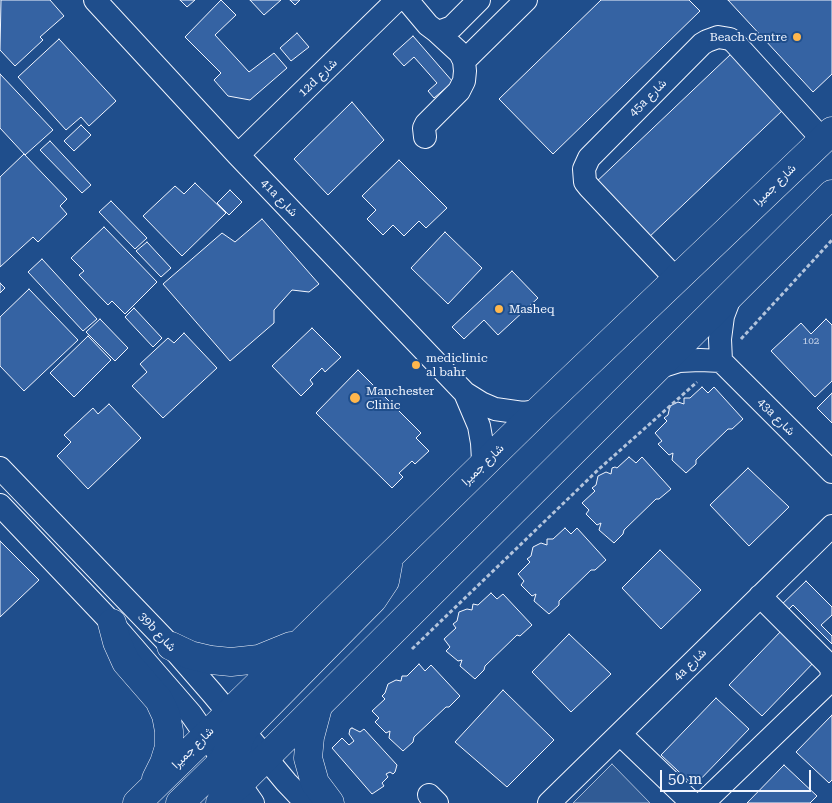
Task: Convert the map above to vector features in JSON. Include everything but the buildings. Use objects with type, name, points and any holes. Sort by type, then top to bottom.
[{"type":"main road","name":"شارع جميرا","points":[[145,796],[206,735],[235,722],[309,634],[538,411],[827,135]]},
{"type":"main road","points":[[220,803],[246,793],[266,758],[832,194]]},
{"type":"main road","points":[[180,803],[223,761],[229,750],[231,725],[373,599],[385,581],[390,556]]},
{"type":"main road","points":[[112,623],[117,642],[126,662],[159,700],[166,715],[169,747],[164,763],[145,796]]},
{"type":"main road","points":[[171,646],[190,655],[210,660],[231,662],[259,659],[286,650],[309,634]]},
{"type":"main road","points":[[319,705],[310,737],[308,758],[315,783],[330,803]]},
{"type":"main road","points":[[235,722],[238,743],[236,771],[246,793]]},
{"type":"street","name":"41a شارع","points":[[96,0],[238,155],[465,393],[481,404],[495,409],[509,412],[538,411]]},
{"type":"street","name":"12d شارع","points":[[238,155],[397,0]]},
{"type":"street","points":[[407,0],[428,25],[460,53],[464,62],[464,81],[459,91],[426,124],[424,128],[425,137]]},
{"type":"street","points":[[436,31],[447,30],[479,0]]},
{"type":"street","points":[[464,62],[526,0]]},
{"type":"street","name":"45a شارع","points":[[676,279],[589,187],[585,182],[584,170],[589,158],[702,44],[707,40],[718,37],[734,42],[827,135]]},
{"type":"street","points":[[660,366],[680,361],[721,361],[720,339],[723,316],[731,295]]},
{"type":"street","name":"43a شارع","points":[[721,361],[832,472]]},
{"type":"street","name":"41a شارع","points":[[465,393],[480,426],[483,460],[476,472]]},
{"type":"street","name":"39b شارع","points":[[0,468],[171,646],[306,803]]},
{"type":"street","points":[[0,505],[112,623],[191,714],[246,793]]},
{"type":"street","name":"4a شارع","points":[[548,803],[832,526]]},
{"type":"street","points":[[704,803],[825,686],[830,681],[832,675],[831,668],[827,663],[760,596]]},
{"type":"street","points":[[620,734],[692,803]]},
{"type":"path","points":[[407,653],[599,469],[721,361],[832,240]]},
{"type":"shaded area","points":[[612,764],[650,803],[573,803]]},
{"type":"place","name":"Beach Centre","points":[[797,37]]},
{"type":"place","name":"Masheq","points":[[499,309]]},
{"type":"place","name":"mediclinic al bahr","points":[[416,365]]},
{"type":"place","name":"Manchester Clinic","points":[[355,398]]}]
